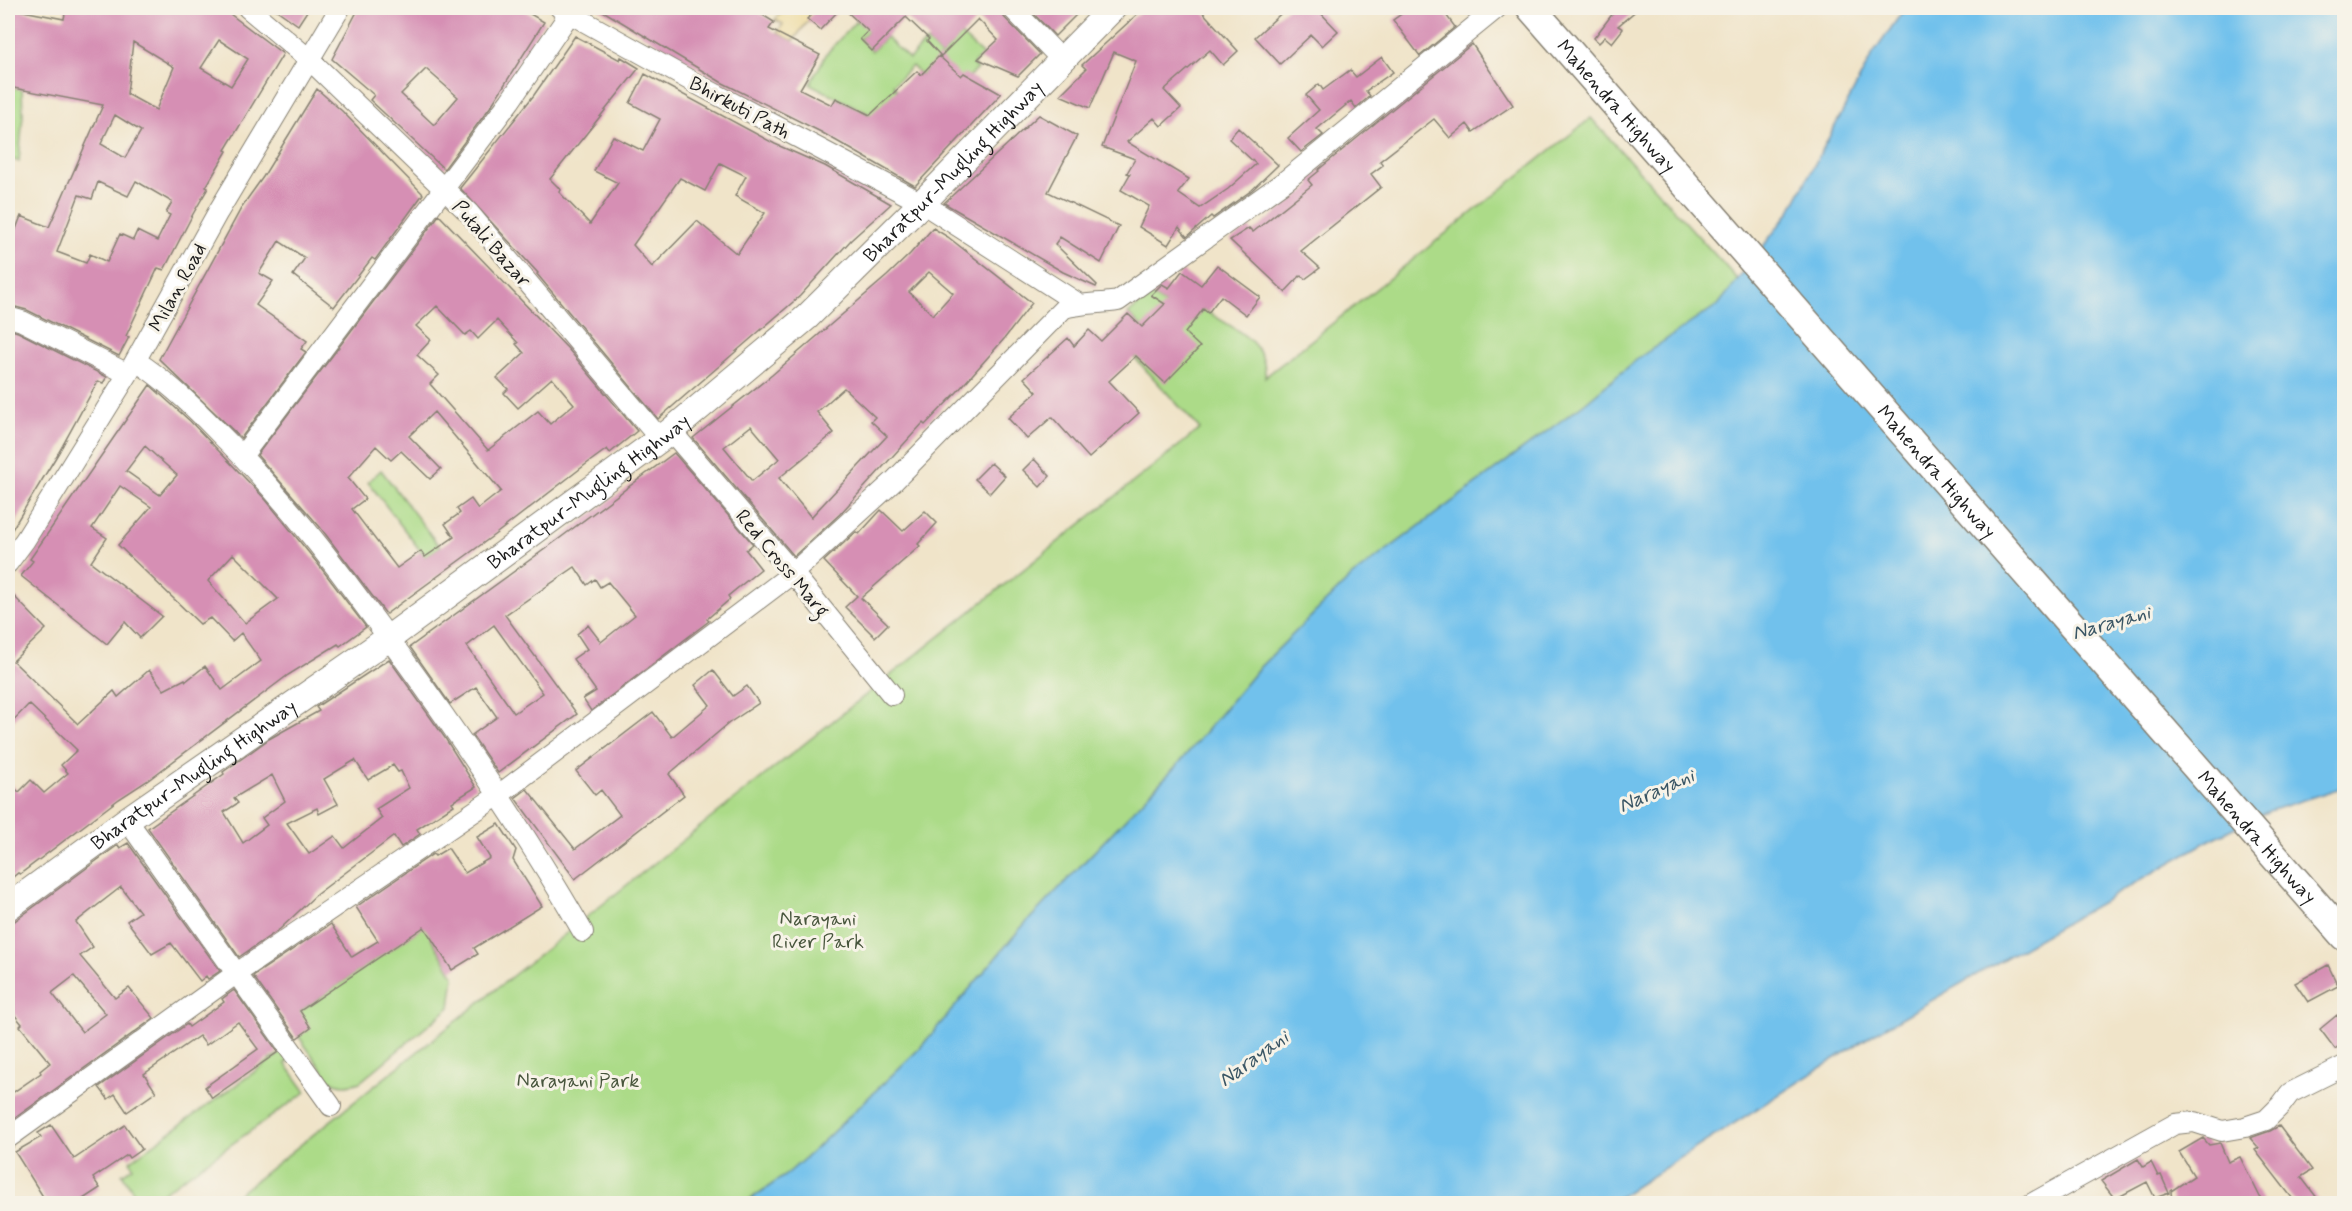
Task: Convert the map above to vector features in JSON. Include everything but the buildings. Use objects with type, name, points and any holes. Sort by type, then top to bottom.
[{"type":"highway","name":"Mahendra Highway","points":[[1531,8],[2341,932]]},
{"type":"main road","name":"Bharatpur-Mugling Highway","points":[[8,907],[127,820],[389,638],[665,435],[807,317],[1113,8]]},
{"type":"street","name":"Putali Bazar","points":[[248,8],[310,60],[469,213],[665,435]]},
{"type":"street","name":"Milan Road","points":[[8,563],[25,540],[132,368],[218,212],[340,8]]},
{"type":"street","points":[[1011,8],[1061,59]]},
{"type":"street","points":[[8,1138],[237,973],[500,794],[793,573],[894,481],[1064,308],[1079,304],[1096,305],[1118,301],[1285,181],[1497,8]]},
{"type":"street","points":[[242,456],[510,102],[565,10]]},
{"type":"street","name":"Bhirkuti Path","points":[[565,10],[693,82],[922,203],[1079,304]]},
{"type":"street","points":[[8,317],[132,368],[151,371],[200,413],[242,456],[311,534],[389,638],[500,794],[583,932]]},
{"type":"street","name":"Red Cross Marg","points":[[665,435],[793,573],[892,696]]},
{"type":"street","points":[[127,820],[331,1106]]},
{"type":"street","points":[[2031,1203],[2175,1124],[2194,1122],[2222,1131],[2266,1120],[2290,1093],[2344,1066]]},
{"type":"green space","points":[[880,8],[892,8],[860,39],[872,51],[886,37],[909,59],[927,41],[941,56],[961,35],[983,55],[973,64],[977,69],[966,80],[929,67],[921,75],[912,66],[893,85],[898,91],[879,119],[810,84],[827,53],[857,20],[862,25]]},
{"type":"green space","points":[[8,87],[22,89],[23,114],[19,161],[8,159]]},
{"type":"green space","name":"Narayani River Park","points":[[1591,118],[1738,280],[1719,304],[1640,357],[1585,403],[1352,576],[1258,669],[1180,762],[1020,929],[920,1048],[787,1174],[744,1203],[226,1204],[1200,429],[1134,357],[1142,327],[1128,314],[1151,295],[1193,322],[1203,309],[1245,336],[1260,353],[1265,377]]},
{"type":"green space","points":[[381,470],[440,547],[425,557],[368,482]]},
{"type":"green space","points":[[426,925],[431,938],[454,976],[450,1007],[360,1082],[345,1085],[330,1081],[287,1020]]},
{"type":"green space","points":[[282,1052],[289,1061],[285,1063],[306,1092],[148,1203],[140,1203],[122,1174],[133,1167],[130,1161]]},
{"type":"sand","points":[[785,8],[818,8],[793,41],[777,33],[783,24],[775,20]]},
{"type":"water","name":"Narayani","points":[[1905,8],[2344,8],[2344,787],[2269,811],[2206,842],[1872,1035],[1610,1203],[744,1204],[787,1174],[811,1153],[920,1048],[1020,929],[1180,762],[1258,669],[1352,576],[1585,403],[1640,357],[1719,304],[1790,211],[1873,54]]},
{"type":"park label","name":"Narayani Park","points":[[578,1080]]}]
